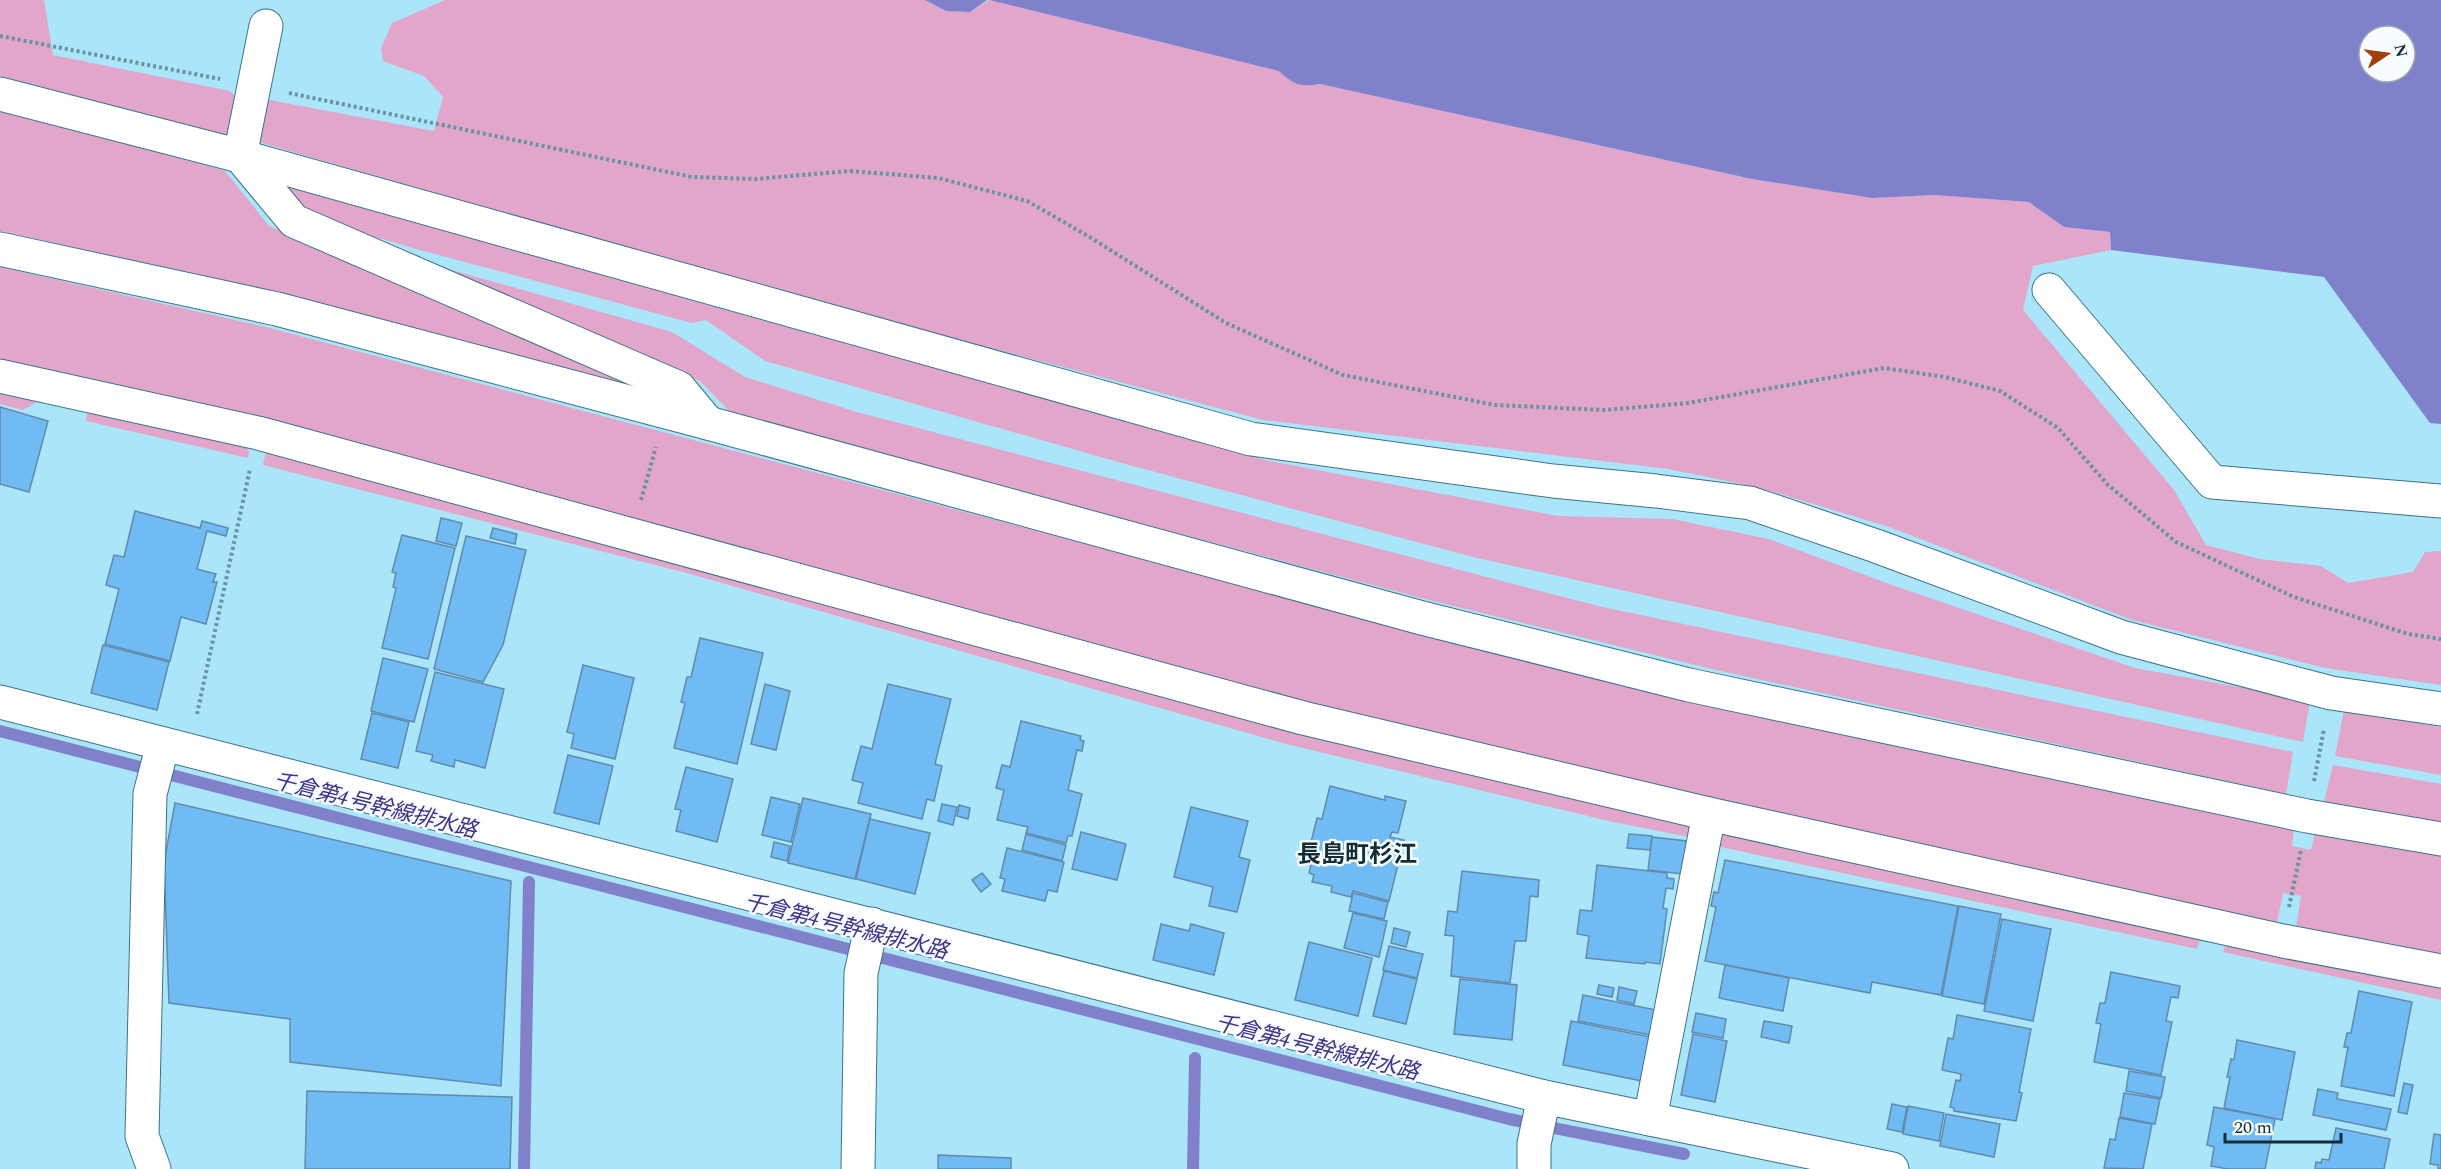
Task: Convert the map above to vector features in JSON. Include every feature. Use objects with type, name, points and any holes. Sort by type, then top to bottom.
[{"type":"street","points":[[240,156],[266,26]]},
{"type":"street","points":[[0,94],[240,156],[1251,439],[1541,479],[1750,503],[1887,550],[2121,637],[2331,693],[2441,709]]},
{"type":"street","points":[[240,156],[294,221],[679,388],[708,423]]},
{"type":"street","points":[[0,249],[277,309],[708,423],[1422,618],[1689,685],[2295,813],[2441,839]]},
{"type":"street","points":[[2049,290],[2212,482],[2441,501]]},
{"type":"street","points":[[0,376],[258,433],[1304,718],[1709,814],[2283,941],[2441,971]]},
{"type":"street","points":[[0,702],[171,749],[1543,1102],[1650,1119],[1892,1169]]},
{"type":"street","points":[[154,1169],[142,1136],[150,794],[152,784],[171,749]]},
{"type":"street","points":[[1650,1119],[1709,814]]},
{"type":"street","points":[[858,1169],[861,973],[870,930]]},
{"type":"street","points":[[1534,1156],[1543,1102]]},
{"type":"path","points":[[0,36],[255,86],[692,177],[756,179],[850,171],[938,178],[1027,201],[1088,236],[1226,323],[1343,375],[1495,405],[1604,410],[1688,403],[1884,368],[1945,377],[2000,391],[2058,429],[2107,484],[2176,542],[2294,597],[2408,634],[2441,639]]},
{"type":"path","points":[[171,749],[258,433]]},
{"type":"path","points":[[643,493],[656,446]]},
{"type":"path","points":[[2291,895],[2301,847]]},
{"type":"shaded area","points":[[0,0],[44,0],[53,55],[230,91],[238,100],[234,128],[226,135],[0,76]]},
{"type":"shaded area","points":[[445,0],[925,0],[946,11],[970,12],[989,0],[1280,71],[1298,84],[1320,84],[1752,179],[1872,198],[1935,195],[2029,202],[2064,227],[2110,232],[2111,250],[2033,266],[2023,310],[2174,490],[2206,545],[2260,559],[2321,566],[2348,583],[2413,572],[2425,552],[2441,551],[2441,685],[2325,668],[2132,620],[1889,527],[1757,487],[1668,469],[1263,420],[708,273],[259,142],[264,99],[434,131],[443,97],[424,76],[383,61],[381,48],[392,23]]},
{"type":"shaded area","points":[[0,108],[225,171],[269,226],[423,289],[637,387],[274,291],[0,231]]},
{"type":"shaded area","points":[[288,185],[711,306],[1265,460],[1558,516],[1672,519],[1769,539],[1889,584],[2135,668],[2310,700],[2303,742],[1473,557],[1118,462],[765,361],[706,320],[692,323],[409,247],[309,217],[285,193]]},
{"type":"shaded area","points":[[395,254],[672,332],[745,377],[857,412],[1598,606],[2293,752],[2286,794],[1716,670],[1425,599],[733,415],[700,381]]},
{"type":"shaded area","points":[[0,267],[270,328],[1418,632],[2294,829],[2292,846],[2311,850],[2315,833],[2441,856],[2441,955],[2296,927],[2301,896],[2283,893],[2277,923],[1749,812],[1314,706],[0,365]]},
{"type":"shaded area","points":[[0,387],[38,401],[23,410],[0,404]]},
{"type":"shaded area","points":[[89,404],[240,439],[249,452],[248,458],[86,421]]},
{"type":"shaded area","points":[[267,446],[1684,818],[1691,832],[1689,837],[1609,821],[1286,744],[687,573],[263,465]]},
{"type":"shaded area","points":[[2344,710],[2441,727],[2441,775],[2335,756]]},
{"type":"shaded area","points":[[2333,765],[2441,784],[2441,823],[2324,802]]},
{"type":"shaded area","points":[[1727,830],[2202,932],[2197,949],[1716,846],[1719,836]]},
{"type":"shaded area","points":[[2229,937],[2441,978],[2441,1000],[2223,952]]},
{"type":"water","points":[[925,0],[987,0],[970,12],[946,11]]},
{"type":"water","points":[[989,0],[2441,0],[2441,424],[2430,423],[2324,277],[2111,250],[2110,232],[2064,227],[2029,202],[1935,195],[1872,198],[1752,179],[1320,84],[1298,84],[1279,71]]},
{"type":"building","points":[[0,407],[48,421],[29,492],[0,484]]},
{"type":"building","points":[[135,511],[200,528],[202,521],[228,528],[226,536],[207,531],[197,569],[216,574],[213,582],[217,582],[206,624],[181,617],[170,661],[105,644],[119,589],[106,585],[114,555],[124,557]]},
{"type":"building","points":[[441,518],[462,523],[456,546],[436,541]]},
{"type":"building","points":[[493,528],[517,534],[515,544],[490,538]]},
{"type":"building","points":[[402,535],[455,548],[428,659],[382,648],[396,588],[393,587],[396,573],[392,572]]},
{"type":"building","points":[[466,536],[526,550],[503,645],[483,682],[434,669]]},
{"type":"building","points":[[700,638],[763,653],[737,764],[674,748],[685,703],[681,702],[687,677],[691,677]]},
{"type":"building","points":[[103,645],[169,662],[157,710],[91,693]]},
{"type":"building","points":[[383,658],[428,669],[414,722],[371,711]]},
{"type":"building","points":[[583,665],[634,678],[615,759],[571,748],[574,734],[567,732]]},
{"type":"building","points":[[435,672],[504,689],[485,768],[455,760],[454,767],[431,761],[433,755],[416,751]]},
{"type":"building","points":[[765,684],[790,691],[776,750],[751,744]]},
{"type":"building","points":[[888,684],[951,699],[935,764],[942,766],[934,801],[927,799],[922,819],[858,803],[863,783],[852,780],[861,746],[872,749]]},
{"type":"building","points":[[372,713],[409,722],[398,768],[361,759]]},
{"type":"building","points":[[1021,721],[1081,736],[1080,740],[1084,741],[1082,751],[1077,750],[1068,790],[1082,794],[1072,836],[1068,836],[1066,843],[1026,833],[1028,827],[997,820],[1004,790],[996,788],[1002,765],[1010,767]]},
{"type":"building","points":[[568,755],[613,766],[599,824],[554,813]]},
{"type":"building","points":[[686,767],[733,779],[717,842],[676,831],[681,810],[675,809]]},
{"type":"building","points":[[1330,786],[1385,800],[1385,796],[1406,801],[1398,833],[1392,832],[1390,837],[1404,840],[1389,901],[1353,891],[1351,897],[1331,892],[1332,886],[1312,882],[1314,875],[1309,873],[1316,844],[1311,842],[1317,818],[1322,819]]},
{"type":"building","points":[[771,797],[800,804],[791,842],[762,835]]},
{"type":"building","points":[[803,798],[871,814],[855,879],[788,863]]},
{"type":"building","points":[[175,803],[511,881],[501,1086],[290,1062],[290,1019],[169,1003],[164,862]]},
{"type":"building","points":[[942,804],[957,807],[953,825],[938,821]]},
{"type":"building","points":[[959,805],[970,808],[968,819],[957,816]]},
{"type":"building","points":[[1191,807],[1248,821],[1239,857],[1250,860],[1237,912],[1209,906],[1213,887],[1174,877]]},
{"type":"building","points":[[870,819],[930,833],[915,894],[856,879]]},
{"type":"building","points":[[1081,832],[1126,844],[1117,880],[1072,869]]},
{"type":"building","points":[[1026,834],[1066,845],[1062,861],[1022,850]]},
{"type":"building","points":[[1629,834],[1652,836],[1650,850],[1627,848]]},
{"type":"building","points":[[1652,837],[1687,841],[1683,874],[1648,870]]},
{"type":"building","points":[[774,842],[790,846],[787,861],[771,857]]},
{"type":"building","points":[[1007,848],[1064,862],[1057,892],[1048,890],[1045,901],[1002,891],[1005,879],[1000,878]]},
{"type":"building","points":[[1725,860],[1958,906],[1941,995],[1872,982],[1870,993],[1705,961],[1716,907],[1711,906],[1714,892],[1718,893]]},
{"type":"building","points":[[1597,865],[1667,873],[1667,878],[1674,879],[1673,889],[1666,888],[1663,908],[1667,909],[1660,964],[1586,958],[1589,936],[1577,934],[1580,910],[1592,911]]},
{"type":"building","points":[[1462,871],[1539,880],[1538,897],[1530,896],[1526,941],[1515,941],[1510,983],[1451,976],[1454,936],[1445,935],[1448,911],[1457,912]]},
{"type":"building","points":[[982,873],[991,884],[981,892],[972,880]]},
{"type":"building","points":[[1353,893],[1388,902],[1384,919],[1349,911]]},
{"type":"building","points":[[1959,906],[2001,914],[1984,1004],[1942,996]]},
{"type":"building","points":[[1353,913],[1387,921],[1379,957],[1344,948]]},
{"type":"building","points":[[2002,919],[2051,929],[2033,1021],[1984,1011]]},
{"type":"building","points":[[1161,924],[1189,931],[1191,924],[1224,933],[1214,975],[1153,960]]},
{"type":"building","points":[[1394,928],[1410,932],[1406,947],[1391,943]]},
{"type":"building","points":[[1309,942],[1372,958],[1358,1016],[1295,1000]]},
{"type":"building","points":[[1389,946],[1423,954],[1417,978],[1383,970]]},
{"type":"building","points":[[1725,965],[1789,978],[1783,1011],[1719,998]]},
{"type":"building","points":[[1384,971],[1417,979],[1406,1024],[1373,1016]]},
{"type":"building","points":[[2111,972],[2180,986],[2178,998],[2171,997],[2166,1021],[2172,1022],[2161,1075],[2094,1062],[2101,1024],[2096,1023],[2100,1003],[2105,1003]]},
{"type":"building","points":[[1460,979],[1517,985],[1512,1040],[1454,1034]]},
{"type":"building","points":[[1599,985],[1614,988],[1612,997],[1597,994]]},
{"type":"building","points":[[1619,987],[1637,991],[1634,1004],[1617,1000]]},
{"type":"building","points":[[2359,991],[2412,1002],[2394,1096],[2341,1086],[2348,1047],[2344,1047],[2347,1033],[2351,1033]]},
{"type":"building","points":[[1583,995],[1656,1010],[1651,1035],[1578,1021]]},
{"type":"building","points":[[1696,1013],[1726,1019],[1723,1038],[1692,1032]]},
{"type":"building","points":[[1957,1015],[2031,1029],[2016,1121],[1954,1111],[1954,1108],[1950,1107],[1956,1080],[1960,1081],[1961,1074],[1942,1070],[1948,1038],[1953,1039]]},
{"type":"building","points":[[1571,1021],[1650,1037],[1642,1081],[1563,1065]]},
{"type":"building","points":[[1764,1021],[1792,1026],[1789,1043],[1761,1037]]},
{"type":"building","points":[[1693,1034],[1727,1041],[1715,1102],[1681,1095]]},
{"type":"building","points":[[2237,1040],[2295,1052],[2282,1120],[2224,1108],[2230,1077],[2227,1077],[2231,1059],[2234,1060]]},
{"type":"building","points":[[2129,1071],[2165,1077],[2161,1098],[2126,1091]]},
{"type":"building","points":[[2404,1083],[2413,1085],[2407,1114],[2398,1112]]},
{"type":"building","points":[[2318,1089],[2338,1093],[2337,1099],[2391,1109],[2386,1130],[2313,1115]]},
{"type":"building","points":[[307,1091],[512,1097],[510,1169],[305,1169]]},
{"type":"building","points":[[2124,1093],[2160,1099],[2155,1124],[2120,1117]]},
{"type":"building","points":[[1892,1104],[1907,1107],[1902,1132],[1887,1129]]},
{"type":"building","points":[[1908,1106],[1944,1113],[1939,1141],[1903,1134]]},
{"type":"building","points":[[2214,1107],[2275,1119],[2265,1169],[2228,1169],[2211,1166],[2214,1147],[2207,1145]]},
{"type":"building","points":[[1946,1114],[2000,1124],[1994,1157],[1940,1146]]},
{"type":"building","points":[[2119,1118],[2152,1124],[2143,1169],[2104,1168],[2110,1139],[2115,1140]]},
{"type":"building","points":[[2336,1128],[2390,1139],[2384,1169],[2315,1169],[2316,1162],[2321,1163],[2322,1159],[2329,1160]]},
{"type":"building","points":[[2434,1134],[2441,1135],[2441,1169],[2438,1169],[2438,1165],[2430,1164]]},
{"type":"building","points":[[938,1155],[1011,1158],[1011,1169],[938,1169]]},
{"type":"waterway","name":"千倉第4号幹線排水路","points":[[0,731],[1509,1119],[1684,1154]]},
{"type":"waterway","points":[[524,1169],[529,882]]},
{"type":"waterway","points":[[1193,1169],[1195,1058]]},
{"type":"district","name":"長島町杉江","points":[[1357,855]]}]
